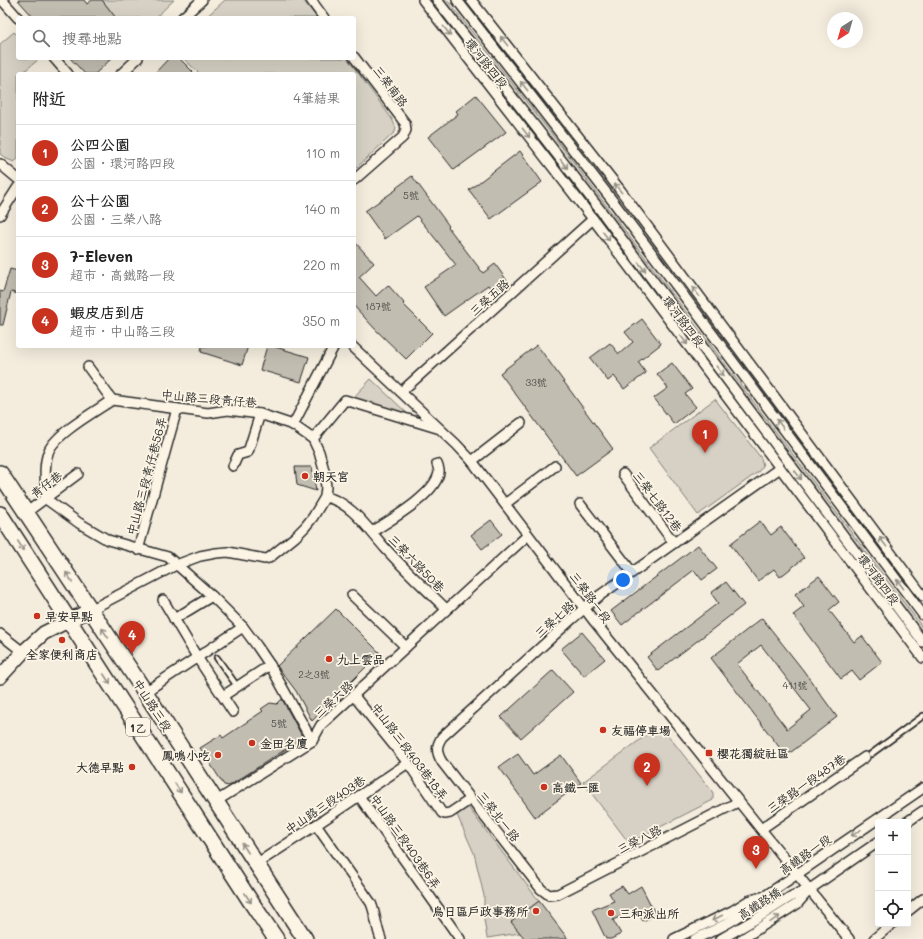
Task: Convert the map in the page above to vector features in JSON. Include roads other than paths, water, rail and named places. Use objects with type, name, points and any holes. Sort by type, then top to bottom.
[{"type":"main road","name":"中山路三段","points":[[0,473],[145,692],[305,939]]},
{"type":"main road","name":"中山路三段","points":[[0,514],[276,939]]},
{"type":"main road","points":[[0,677],[23,652],[44,633],[90,610]]},
{"type":"street","points":[[2,0],[16,16]]},
{"type":"street","points":[[184,16],[202,0]]},
{"type":"street","points":[[311,0],[323,16]]},
{"type":"street","name":"環河路四段","points":[[423,0],[593,219],[923,658]]},
{"type":"street","name":"環河路四段","points":[[437,0],[601,211],[923,642]]},
{"type":"street","name":"環河路四段","points":[[457,0],[612,200],[923,615]]},
{"type":"street","name":"環河路四段","points":[[471,0],[621,191],[923,596]]},
{"type":"street","points":[[56,60],[66,72]]},
{"type":"street","points":[[123,72],[136,60]]},
{"type":"street","name":"三榮南路","points":[[356,60],[405,123],[406,130],[402,137],[356,178]]},
{"type":"street","points":[[0,164],[16,177]]},
{"type":"street","points":[[0,215],[16,190]]},
{"type":"street","name":"三榮五路","points":[[401,392],[593,219]]},
{"type":"street","points":[[293,424],[333,348]]},
{"type":"street","name":"三榮路一段","points":[[354,348],[472,461],[584,608],[849,939]]},
{"type":"street","points":[[88,367],[112,400],[56,440],[48,452],[45,473],[46,499],[78,523],[108,540],[138,550],[168,557],[212,596],[242,627],[270,665],[312,741]]},
{"type":"street","name":"中山路三段青仔巷","points":[[112,400],[208,413],[228,410],[260,414],[293,424],[313,439]]},
{"type":"street","points":[[90,610],[176,565],[216,553],[228,552],[265,559],[269,558],[295,537],[313,517],[325,497],[326,487],[324,470],[319,452],[313,439],[345,400],[440,429]]},
{"type":"street","name":"中山路三段青仔巷56弄","points":[[138,550],[177,409]]},
{"type":"street","points":[[233,466],[238,455],[248,452],[260,414]]},
{"type":"street","points":[[472,461],[521,422]]},
{"type":"street","points":[[372,532],[420,499],[431,487],[438,476],[439,471],[437,464]]},
{"type":"street","points":[[505,504],[555,466]]},
{"type":"street","name":"三榮七路","points":[[436,748],[442,737],[584,608],[632,572],[780,468]]},
{"type":"street","name":"青仔巷","points":[[27,512],[78,474]]},
{"type":"street","name":"三榮七路12巷","points":[[623,474],[674,543]]},
{"type":"street","name":"三榮六路50巷","points":[[325,497],[333,498],[338,501],[365,524],[385,548],[446,609]]},
{"type":"street","points":[[580,504],[632,572]]},
{"type":"street","name":"三榮六路","points":[[215,802],[312,741],[321,725],[528,535]]},
{"type":"street","points":[[352,594],[406,647]]},
{"type":"street","points":[[174,619],[212,596]]},
{"type":"street","points":[[163,600],[197,657],[233,712]]},
{"type":"street","points":[[145,692],[242,627]]},
{"type":"street","points":[[0,634],[23,652]]},
{"type":"street","points":[[222,696],[270,665]]},
{"type":"street","name":"中山路三段403巷18弄","points":[[354,696],[408,763],[442,813],[450,813],[471,799]]},
{"type":"street","name":"三榮北一路","points":[[436,748],[442,762],[541,889],[549,895]]},
{"type":"street","name":"三榮路一段487巷","points":[[761,829],[868,755]]},
{"type":"street","name":"中山路三段403巷","points":[[256,864],[408,763]]},
{"type":"street","name":"高鐵路一段","points":[[674,939],[732,911],[748,900],[765,896],[923,788]]},
{"type":"street","name":"中山路三段403巷6弄","points":[[359,796],[460,939]]},
{"type":"street","name":"三榮八路","points":[[549,895],[558,894],[738,802]]},
{"type":"street","points":[[911,819],[923,811]]},
{"type":"street","points":[[316,825],[371,903],[381,939]]},
{"type":"street","points":[[742,939],[797,904],[810,889],[875,844]]},
{"type":"street","name":"高鐵路橋","points":[[721,939],[760,918],[792,896],[810,889]]},
{"type":"street","name":"高鐵路橋","points":[[695,939],[737,918],[753,907],[765,896]]},
{"type":"street","points":[[911,909],[923,899]]},
{"type":"street","points":[[874,939],[888,927]]},
{"type":"lane","points":[[217,658],[237,686]]},
{"type":"lane","points":[[868,755],[923,716]]},
{"type":"place","name":"公四公園","points":[[705,453]]},
{"type":"place","name":"朝天宮","points":[[305,476]]},
{"type":"place","name":"早安早點","points":[[37,616]]},
{"type":"place","name":"全家便利商店","points":[[62,640]]},
{"type":"place","name":"蝦皮店到店","points":[[132,654]]},
{"type":"place","name":"九上雲品","points":[[329,659]]},
{"type":"place","name":"友福停車場","points":[[603,730]]},
{"type":"place","name":"金田名廈","points":[[252,743]]},
{"type":"place","name":"櫻花獨綻社區","points":[[709,753]]},
{"type":"place","name":"鳳鳴小吃","points":[[218,755]]},
{"type":"place","name":"大德早點","points":[[132,767]]},
{"type":"place","name":"公十公園","points":[[647,786]]},
{"type":"place","name":"高鐵一匯","points":[[544,787]]},
{"type":"place","name":"7-Eleven","points":[[756,869]]},
{"type":"place","name":"烏日區戶政事務所","points":[[536,911]]},
{"type":"place","name":"三和派出所","points":[[611,913]]}]
